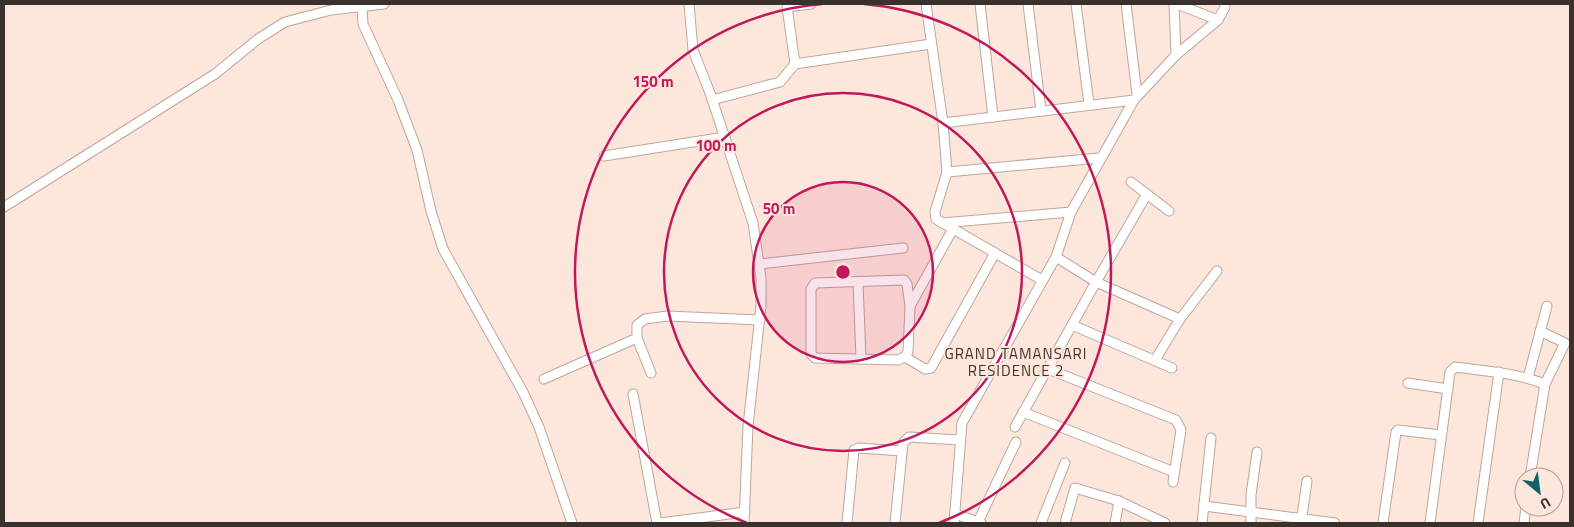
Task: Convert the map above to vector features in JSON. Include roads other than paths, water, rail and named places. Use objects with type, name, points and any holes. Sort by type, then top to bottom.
[{"type":"street","points":[[4,207],[215,74],[258,39],[285,22],[332,10],[384,4]]},
{"type":"street","points":[[689,4],[693,50],[725,137],[753,223],[762,289],[748,426],[744,523]]},
{"type":"street","points":[[795,64],[787,7],[810,4]]},
{"type":"street","points":[[926,4],[944,123],[947,172],[935,212],[936,219],[1042,280]]},
{"type":"street","points":[[980,4],[992,117]]},
{"type":"street","points":[[1028,4],[1041,110]]},
{"type":"street","points":[[1076,4],[1089,104]]},
{"type":"street","points":[[1126,4],[1136,97]]},
{"type":"street","points":[[1176,55],[1176,4],[1218,20]]},
{"type":"street","points":[[1016,442],[980,523],[954,518],[959,440],[962,423],[1056,257],[1071,212],[1136,97],[1176,55],[1218,20],[1225,7]]},
{"type":"street","points":[[362,8],[363,24],[398,100],[417,150],[431,212],[443,248],[523,392],[539,427],[572,523]]},
{"type":"street","points":[[712,100],[780,82],[795,64],[931,44]]},
{"type":"street","points":[[944,123],[1136,97]]},
{"type":"street","points":[[604,156],[725,137]]},
{"type":"street","points":[[947,172],[1100,158]]},
{"type":"street","points":[[1131,182],[1169,211]]},
{"type":"street","points":[[1015,427],[1146,194]]},
{"type":"street","points":[[941,223],[1071,212]]},
{"type":"street","points":[[910,306],[953,229]]},
{"type":"street","points":[[759,264],[903,248]]},
{"type":"street","points":[[905,357],[925,369],[931,368],[995,253]]},
{"type":"street","points":[[1056,257],[1096,282],[1180,319]]},
{"type":"street","points":[[1155,360],[1180,319],[1217,271]]},
{"type":"street","points":[[904,280],[907,284],[910,306],[908,352],[905,357],[898,360],[815,358],[811,354],[811,289],[815,283],[858,282],[904,280]]},
{"type":"street","points":[[858,282],[861,358]]},
{"type":"street","points":[[1528,378],[1547,306]]},
{"type":"street","points":[[651,373],[637,338],[637,325],[645,319],[658,316],[760,320]]},
{"type":"street","points":[[1072,325],[1172,368]]},
{"type":"street","points":[[1532,467],[1545,384],[1565,343],[1540,331]]},
{"type":"street","points":[[544,380],[637,338]]},
{"type":"street","points":[[1430,523],[1450,372],[1455,367],[1499,372],[1528,378],[1545,384]]},
{"type":"street","points":[[1023,412],[1174,477],[1181,430],[1176,420],[1048,369]]},
{"type":"street","points":[[1478,523],[1499,372]]},
{"type":"street","points":[[1408,383],[1448,389]]},
{"type":"street","points":[[633,394],[659,523],[745,512]]},
{"type":"street","points":[[1383,523],[1396,432],[1398,430],[1441,435]]},
{"type":"street","points":[[895,523],[903,444],[909,436],[959,440]]},
{"type":"street","points":[[1202,523],[1211,438]]},
{"type":"street","points":[[846,523],[854,450],[859,448],[902,451]]},
{"type":"street","points":[[1252,518],[1251,495],[1257,452]]},
{"type":"street","points":[[1041,523],[1065,463]]},
{"type":"street","points":[[1301,521],[1307,480]]},
{"type":"street","points":[[1065,523],[1075,488],[1119,501],[1165,523]]},
{"type":"street","points":[[1115,523],[1119,501]]},
{"type":"street","points":[[1204,506],[1252,518],[1335,523]]},
{"type":"district","name":"GRAND TAMANSARI RESIDENCE 2","points":[[1016,362]]}]
